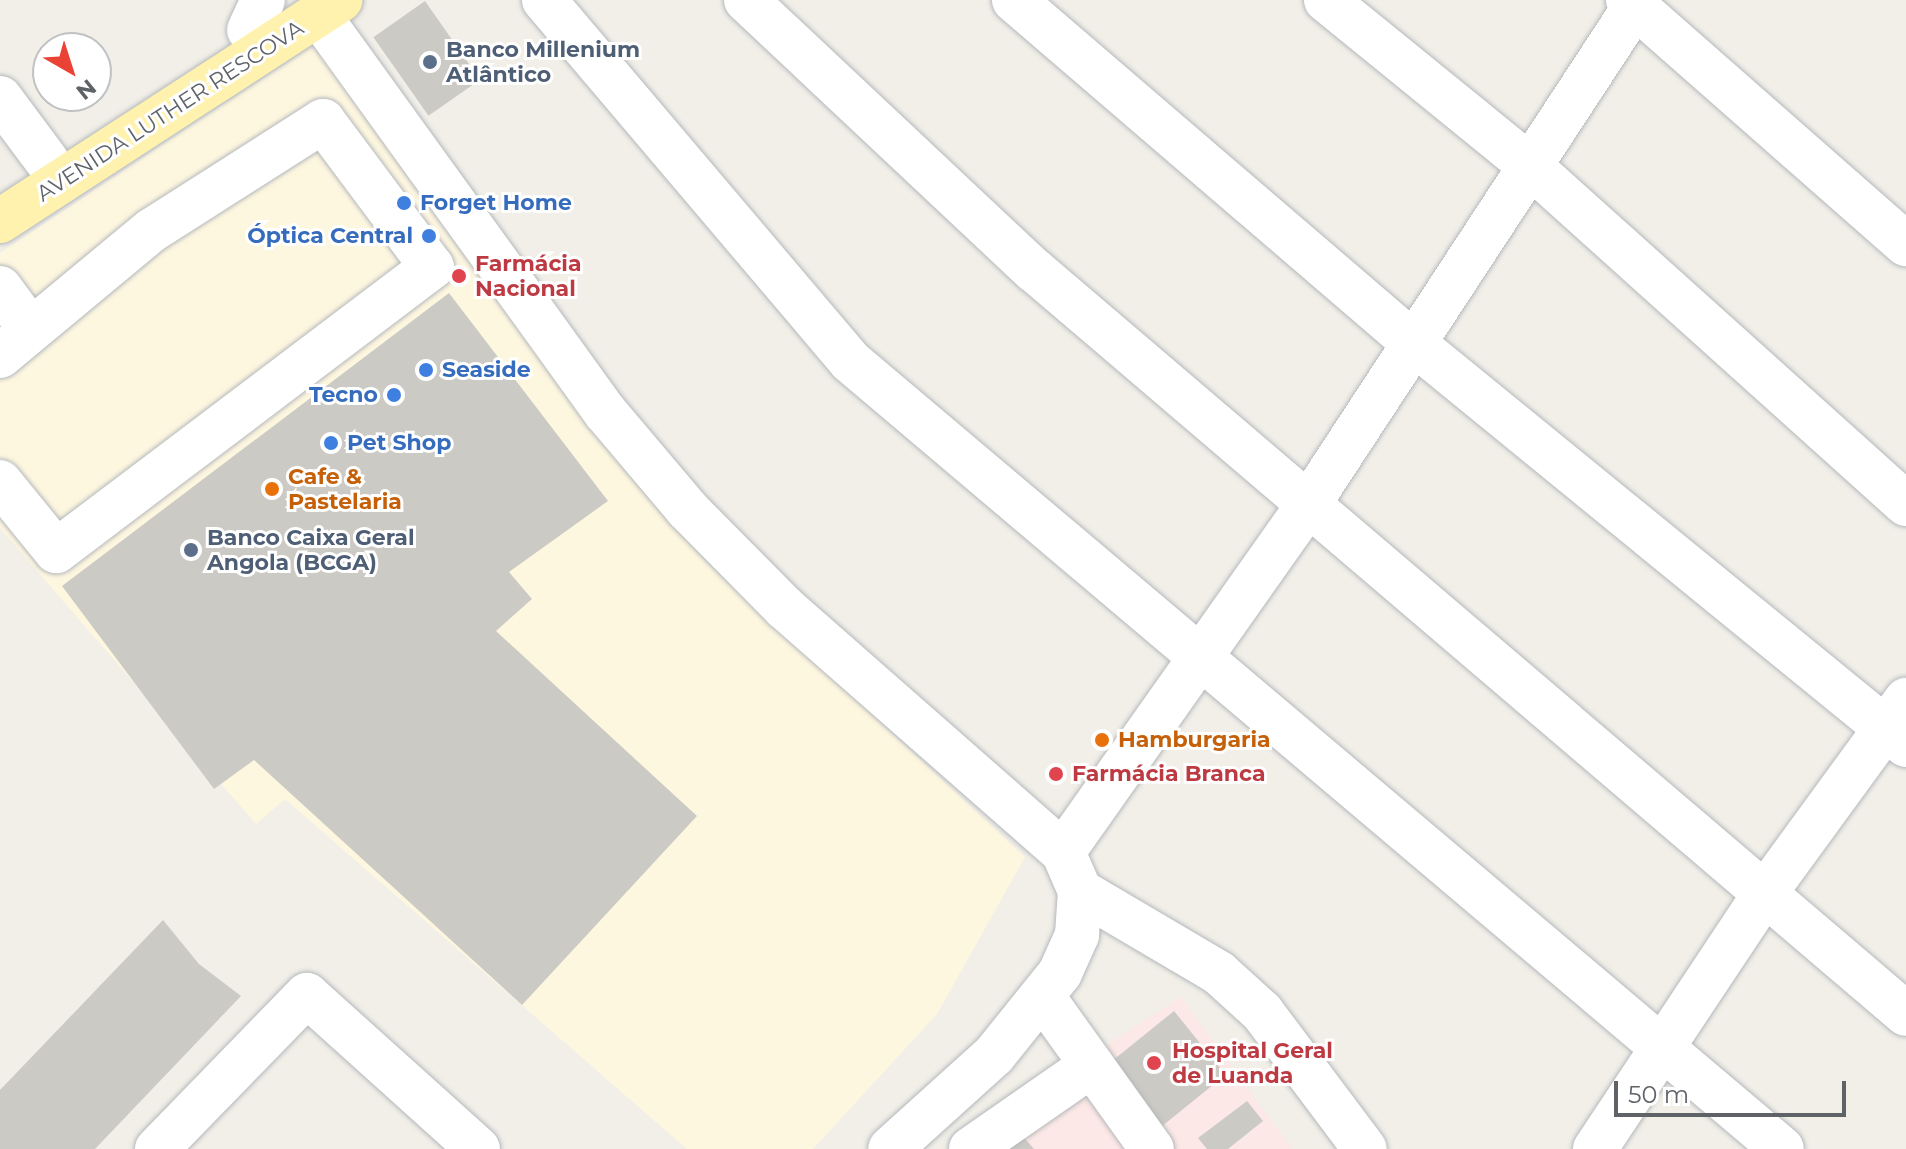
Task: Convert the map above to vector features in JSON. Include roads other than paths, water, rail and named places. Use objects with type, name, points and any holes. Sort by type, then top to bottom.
[{"type":"main road","name":"AVENIDA LUTHER RESCOVA","points":[[1,215],[47,161],[256,15],[318,5]]},
{"type":"main road","name":"AVENIDA LUTHER RESCOVA","points":[[1,215],[318,5]]},
{"type":"street","points":[[544,0],[850,361],[1662,1043],[1782,1149]]},
{"type":"street","points":[[746,0],[1034,270],[1763,896],[1906,1014]]},
{"type":"street","points":[[1014,0],[1411,341],[1900,724],[1763,896],[1662,1043],[1597,1148]]},
{"type":"street","points":[[1326,0],[1529,165],[1906,504]]},
{"type":"street","points":[[890,1149],[994,1055],[1043,997],[1077,935],[1072,872],[1199,655],[1308,505],[1411,341],[1634,2],[1906,244]]},
{"type":"street","points":[[318,5],[606,413],[687,509],[785,608],[1072,872],[1219,973],[1262,1012],[1365,1149]]},
{"type":"street","points":[[0,98],[47,161]]},
{"type":"street","points":[[0,482],[56,551],[432,267],[323,121],[152,230],[8,347]]},
{"type":"street","points":[[0,288],[8,347]]},
{"type":"street","points":[[157,1149],[307,995],[478,1149]]},
{"type":"street","points":[[1043,997],[1152,1149]]},
{"type":"street","points":[[971,1149],[1092,1065]]},
{"type":"place","name":"Banco Millenium Atlântico","points":[[430,62]]},
{"type":"place","name":"Forget Home","points":[[404,203]]},
{"type":"place","name":"Óptica Central","points":[[429,236]]},
{"type":"place","name":"Farmácia Nacional","points":[[459,276]]},
{"type":"place","name":"Seaside","points":[[426,370]]},
{"type":"place","name":"Tecno","points":[[394,395]]},
{"type":"place","name":"Pet Shop","points":[[331,443]]},
{"type":"place","name":"Cafe & Pastelaria","points":[[272,489]]},
{"type":"place","name":"Banco Caixa Geral Angola (BCGA)","points":[[191,550]]},
{"type":"place","name":"Hamburgaria","points":[[1102,740]]},
{"type":"place","name":"Farmácia Branca","points":[[1056,774]]},
{"type":"place","name":"Hospital Geral de Luanda","points":[[1154,1063]]}]
